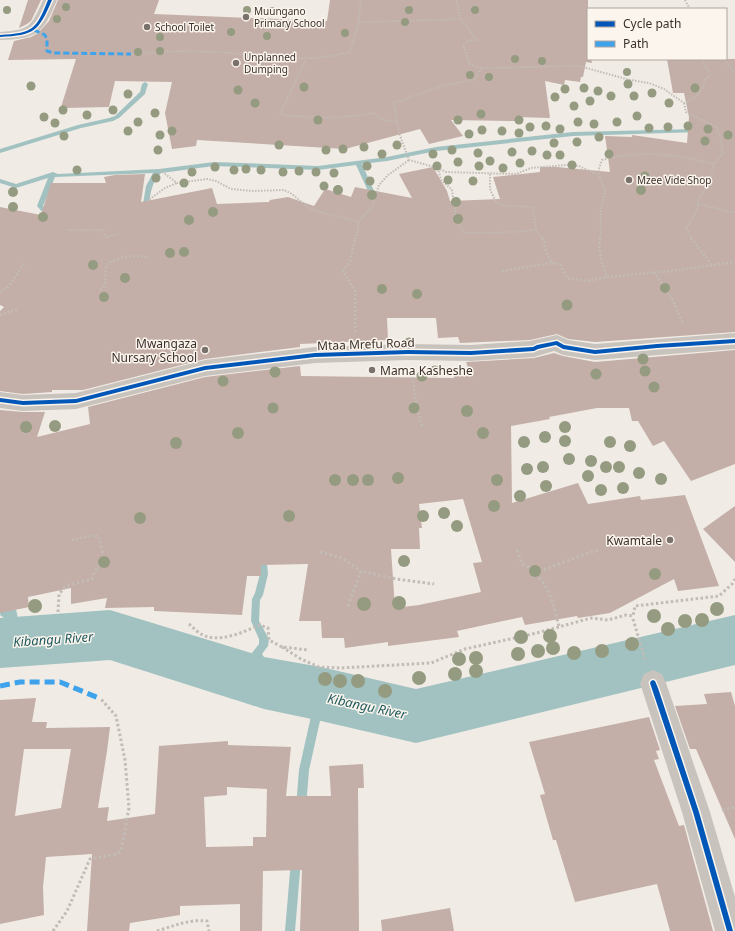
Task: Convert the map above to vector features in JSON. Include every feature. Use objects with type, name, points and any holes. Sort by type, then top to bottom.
[{"type":"street","points":[[0,36],[22,34],[34,30],[41,21],[50,0]]},
{"type":"street","name":"Mtaa Mrefu Road","points":[[0,400],[23,403],[76,401],[205,368],[315,355],[512,351],[534,349],[537,347],[558,343],[563,347],[595,352],[735,341]]},
{"type":"street","points":[[653,683],[658,694],[660,707],[696,812],[730,931]]},
{"type":"path","points":[[131,54],[195,51],[305,60],[323,59],[350,52],[359,22],[361,0]]},
{"type":"path","points":[[457,0],[460,18],[477,40],[468,41],[463,45],[467,63],[473,67],[579,66],[630,80],[649,83],[664,89],[684,103],[686,112],[716,127],[722,153],[715,159],[710,183],[701,193],[694,216],[686,229],[687,233],[705,255],[710,264]]},
{"type":"path","points":[[359,22],[441,20],[460,18]]},
{"type":"path","points":[[305,60],[280,114],[308,118],[333,119],[372,113],[381,120],[389,123],[398,122]]},
{"type":"path","points":[[684,103],[695,99],[703,87],[706,78],[709,78],[710,74],[702,60]]},
{"type":"path","points":[[725,60],[735,74]]},
{"type":"path","points":[[409,160],[400,133],[394,104],[441,86],[474,80],[481,68]]},
{"type":"path","points":[[607,277],[602,264],[599,245],[602,230],[601,209],[605,193],[598,176],[598,169],[602,160],[616,156],[658,153],[713,164]]},
{"type":"path","points":[[409,160],[438,168],[446,172],[516,174],[541,166],[567,165],[579,166],[598,176]]},
{"type":"path","points":[[356,354],[354,322],[356,293],[354,287],[346,278],[343,271],[348,266],[353,252],[354,242],[359,226],[358,222],[372,207],[379,185],[388,175],[409,160]]},
{"type":"path","points":[[438,168],[440,180],[452,190],[456,220],[464,233],[498,233],[536,230]]},
{"type":"path","points":[[160,170],[177,183]]},
{"type":"path","points":[[490,174],[489,189],[495,202],[499,206],[526,205],[533,208],[536,230],[544,240],[546,252],[552,264]]},
{"type":"path","points":[[147,201],[165,188],[177,183],[200,179],[216,181],[231,189],[252,191],[284,190],[292,194],[310,209],[358,222]]},
{"type":"path","points":[[698,204],[735,213]]},
{"type":"path","points":[[68,230],[103,230],[106,237],[119,234]]},
{"type":"path","points":[[100,290],[104,286],[106,264],[109,261],[135,257],[150,258]]},
{"type":"path","points":[[0,292],[9,286],[26,262]]},
{"type":"path","points":[[502,271],[560,264],[567,278],[587,281],[607,277],[654,271],[671,271],[710,264],[735,262]]},
{"type":"path","points":[[654,271],[672,299],[694,344]]},
{"type":"path","points":[[0,315],[18,309]]},
{"type":"path","points":[[408,352],[416,403],[422,426]]},
{"type":"path","points":[[58,612],[59,594],[66,586],[92,579],[94,572],[104,558],[99,538],[95,535],[72,540]]},
{"type":"path","points":[[534,573],[600,549]]},
{"type":"path","points":[[518,550],[522,564],[529,567],[534,573],[540,576],[560,626]]},
{"type":"path","points":[[320,552],[341,556],[349,560],[361,571],[396,579],[434,584]]},
{"type":"path","points":[[348,606],[361,571]]},
{"type":"path","points":[[282,647],[301,659],[319,667],[340,668],[431,662],[442,659],[452,652],[537,633],[591,618],[608,620],[626,615],[633,616],[635,606],[719,596],[732,584],[735,579]]},
{"type":"path","points":[[633,619],[653,683]]},
{"type":"path","points":[[189,624],[202,635],[219,638],[234,636],[257,626],[264,626],[268,628],[268,639],[272,644],[282,647],[309,650]]},
{"type":"path","points":[[53,931],[67,911],[90,859],[117,854],[121,851],[129,808],[125,760],[116,716],[101,699]]},
{"type":"path","points":[[157,931],[184,922],[199,920],[207,921],[209,931]]},
{"type":"building","points":[[28,0],[41,0],[31,21],[19,28]]},
{"type":"building","points":[[58,0],[159,0],[154,14],[327,21],[330,0],[588,0],[587,60],[591,60],[592,63],[586,62],[583,77],[581,77],[580,82],[565,80],[564,85],[545,81],[550,118],[516,117],[516,121],[451,120],[463,136],[429,144],[420,129],[345,149],[197,140],[196,146],[172,149],[165,113],[172,82],[115,81],[109,107],[64,108],[61,107],[76,59],[8,60],[14,41],[31,37],[38,33],[49,21]]},
{"type":"building","points":[[735,59],[735,332],[595,342],[568,339],[557,334],[530,340],[460,343],[458,337],[438,338],[436,318],[387,318],[388,340],[300,344],[300,347],[205,359],[83,390],[52,390],[52,392],[23,394],[0,391],[0,311],[4,307],[0,305],[0,207],[41,215],[51,183],[106,183],[104,177],[145,174],[141,202],[212,188],[217,204],[269,202],[270,200],[288,197],[314,206],[325,189],[351,197],[355,187],[412,198],[399,174],[433,167],[447,191],[450,201],[500,199],[493,177],[540,172],[540,167],[557,167],[610,172],[605,136],[632,137],[632,135],[687,143],[689,117],[684,93],[673,93],[667,60]]},
{"type":"building","points":[[735,350],[735,464],[691,481],[664,441],[653,446],[638,421],[632,421],[629,408],[597,408],[511,426],[512,503],[578,483],[588,504],[640,496],[641,500],[685,495],[719,586],[678,591],[674,579],[610,613],[578,618],[577,616],[525,625],[522,617],[457,631],[459,637],[388,646],[388,642],[345,648],[344,638],[322,638],[321,621],[299,621],[308,564],[261,565],[261,576],[247,576],[242,615],[154,611],[154,607],[105,608],[107,598],[71,604],[71,588],[28,597],[29,607],[0,613],[0,410],[45,412],[37,437],[90,424],[88,407],[205,377],[300,366],[301,376],[454,378],[454,376],[471,376],[466,362],[534,358],[554,353],[595,362]],"holes":[[[463,499],[482,562],[473,563],[481,592],[419,605],[395,608],[391,549],[420,549],[419,528],[422,528],[419,504]]]},
{"type":"building","points":[[735,506],[735,562],[703,529]]},
{"type":"building","points":[[731,692],[735,706],[735,839],[696,749],[690,749],[675,706],[707,704],[704,694]]},
{"type":"building","points":[[36,698],[32,722],[47,722],[46,728],[110,727],[98,808],[109,807],[107,821],[155,814],[159,746],[228,741],[228,745],[291,747],[286,796],[331,796],[329,766],[363,764],[364,788],[358,788],[359,931],[300,931],[302,870],[263,871],[262,931],[240,931],[240,904],[180,906],[180,915],[130,923],[129,931],[87,931],[92,854],[46,857],[43,887],[44,915],[0,924],[0,700]],"holes":[[[24,749],[71,749],[61,808],[15,816]],[[227,787],[267,789],[266,837],[253,837],[253,846],[206,847],[204,797],[227,795]]]},
{"type":"building","points":[[649,717],[660,750],[656,751],[659,759],[654,760],[679,826],[684,825],[713,931],[670,931],[657,884],[575,902],[556,840],[553,840],[540,795],[545,794],[529,742]]},
{"type":"building","points":[[450,908],[454,931],[382,931],[381,920]]},
{"type":"waterway","points":[[0,151],[80,126],[111,120],[117,117],[143,93],[145,84]]},
{"type":"waterway","points":[[159,171],[214,164],[318,168],[387,159],[436,149],[573,134],[697,131]]},
{"type":"waterway","points":[[359,163],[371,191],[366,198]]},
{"type":"waterway","points":[[53,174],[57,176],[159,171]]},
{"type":"waterway","points":[[153,208],[146,204],[148,190],[152,179],[159,171]]},
{"type":"waterway","points":[[0,181],[16,186],[53,174]]},
{"type":"waterway","points":[[46,218],[46,212],[40,206],[53,174]]},
{"type":"waterway","points":[[262,555],[264,574],[259,595],[256,599],[255,621],[264,639],[263,646],[257,653],[263,663],[264,683]]},
{"type":"waterway","points":[[5,602],[4,614],[13,613],[16,642]]},
{"type":"waterway","name":"Kibangu River","points":[[0,643],[110,635],[264,683],[321,694],[416,716],[735,640]]},
{"type":"waterway","points":[[301,807],[304,770],[321,694]]},
{"type":"waterway","points":[[290,931],[296,860]]},
{"type":"marked path","points":[[34,30],[45,35],[47,40],[47,51],[54,53],[131,54]]},
{"type":"marked path","points":[[0,686],[20,682],[60,682],[101,699]]},
{"type":"cycle path","points":[[0,36],[21,34],[33,29],[42,19],[50,0]]},
{"type":"cycle path","points":[[0,400],[23,403],[76,401],[205,368],[315,355],[408,352],[471,353],[534,349],[557,343],[563,347],[595,352],[735,341]]},
{"type":"cycle path","points":[[653,683],[696,812],[730,931]]},
{"type":"place","name":"Muungano Primary School","points":[[246,17]]},
{"type":"place","name":"School Toilet","points":[[147,27]]},
{"type":"place","name":"Unplanned Dumping","points":[[236,63]]},
{"type":"place","name":"Mzee Vide Shop","points":[[629,180]]},
{"type":"place","name":"Mwangaza Nursary School","points":[[205,350]]},
{"type":"place","name":"Mama Kasheshe","points":[[372,370]]},
{"type":"place","name":"Kwamtale","points":[[670,540]]}]
